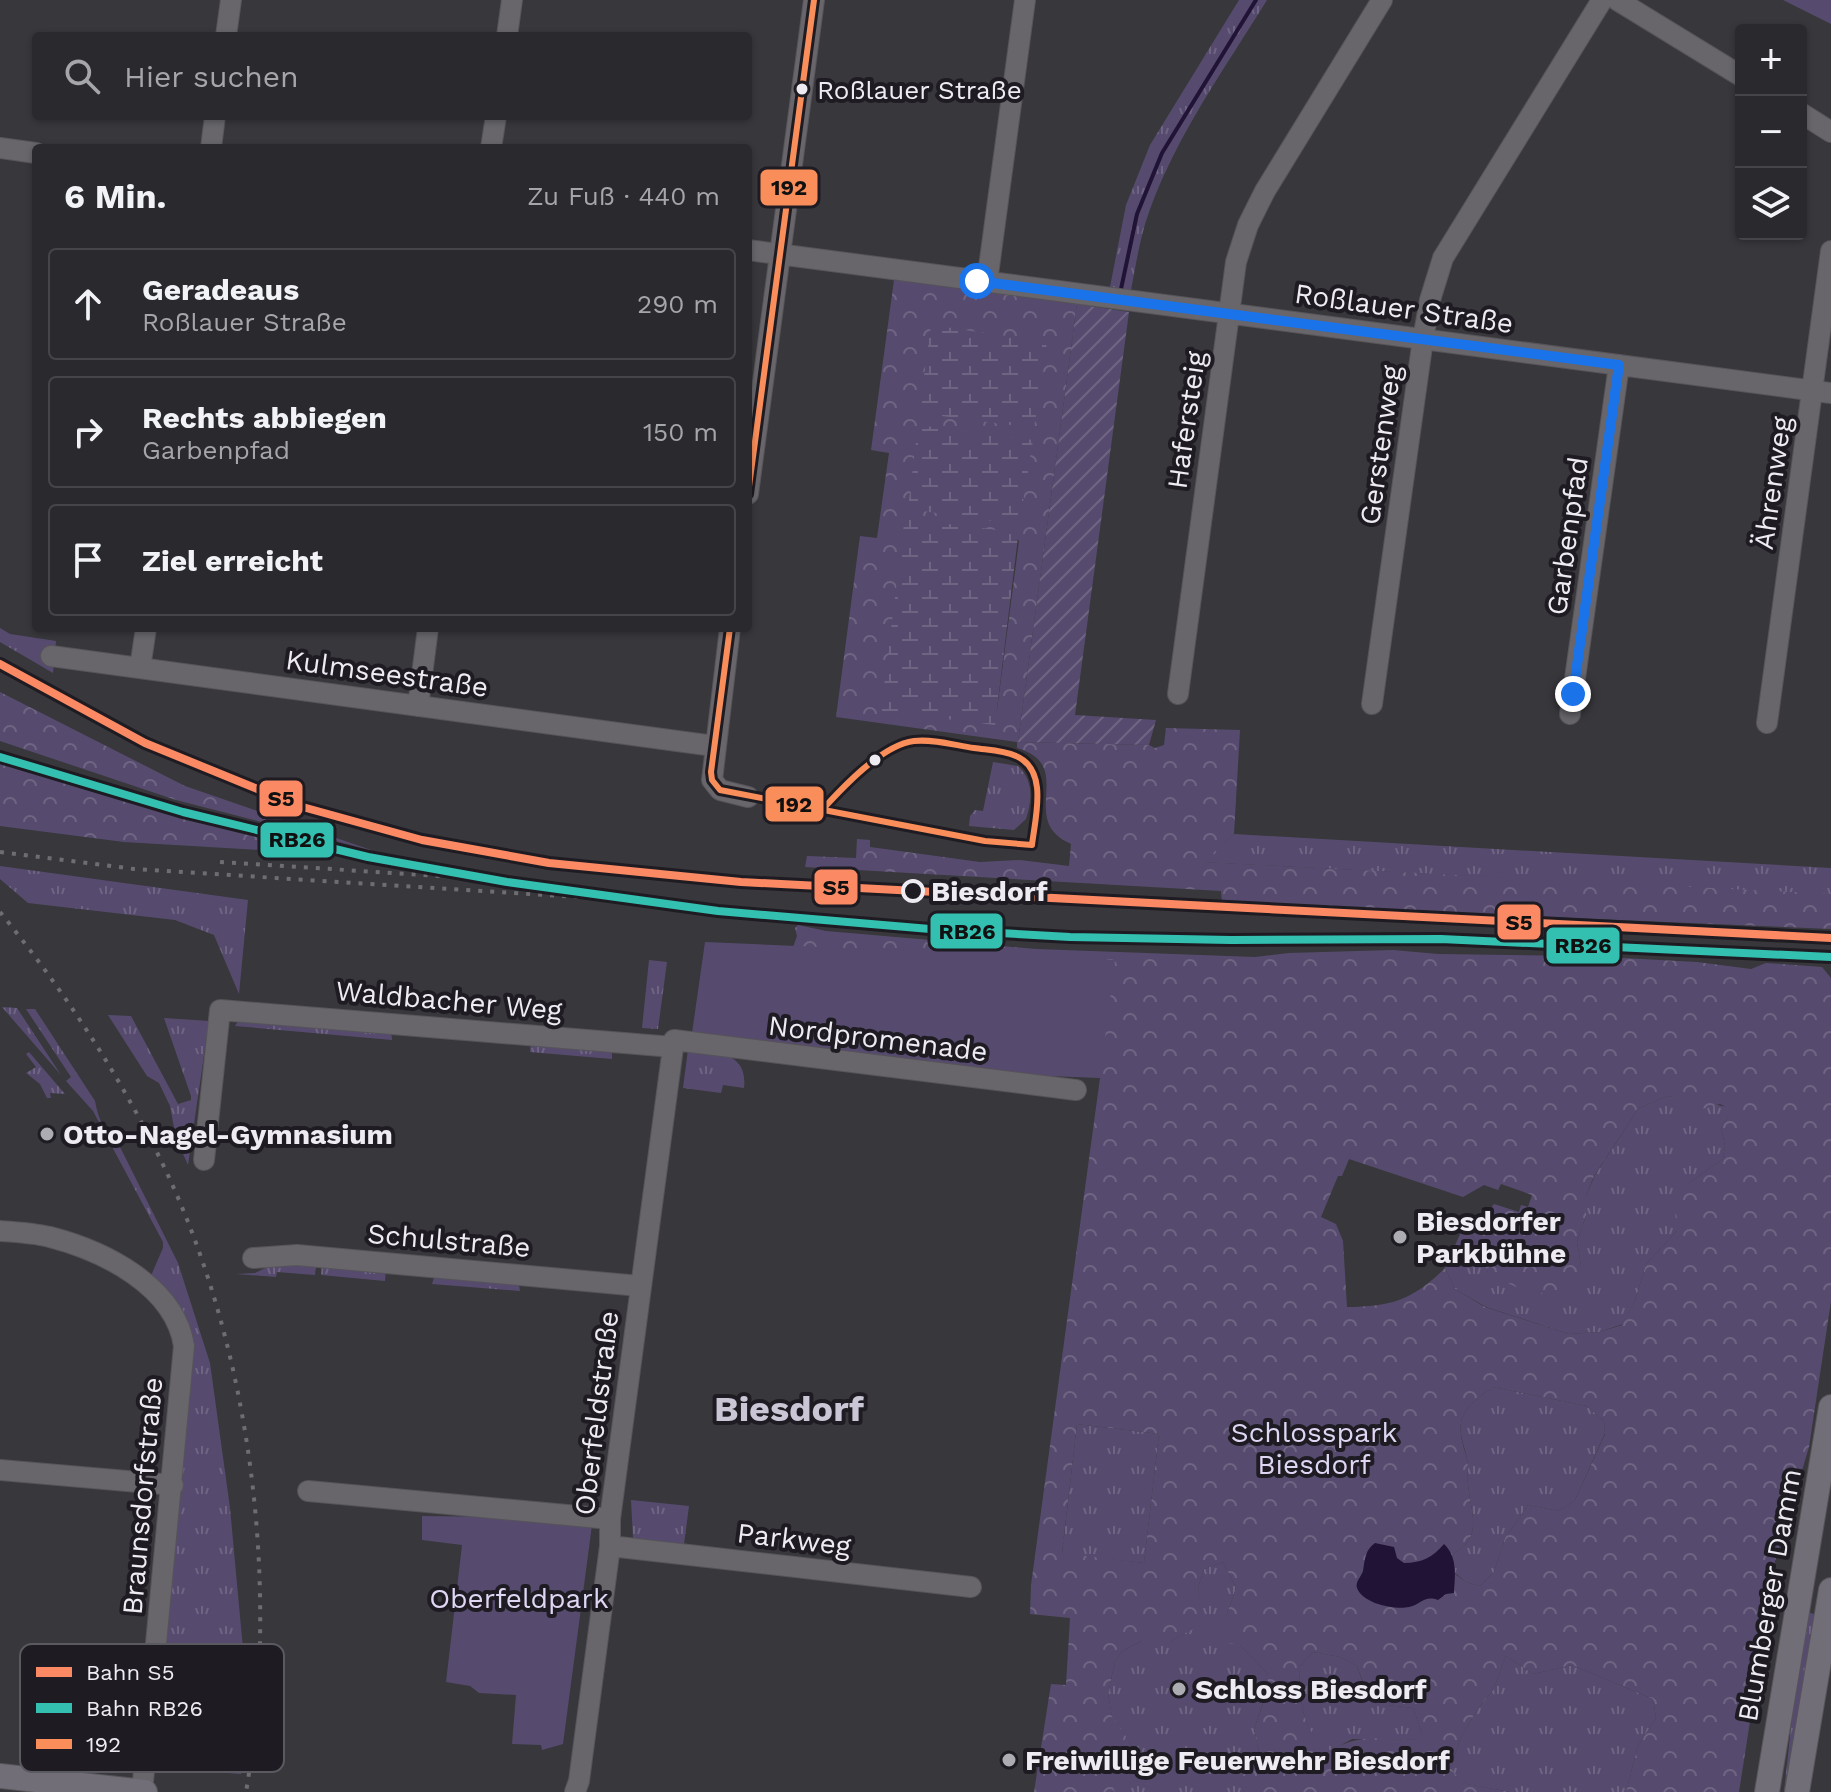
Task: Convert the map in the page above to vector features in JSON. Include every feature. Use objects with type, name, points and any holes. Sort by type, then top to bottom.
[{"type":"main road","name":"Blumberger Damm","points":[[1767,1792],[1831,1407]]},
{"type":"main road","points":[[1808,1540],[1817,1610],[1829,1618]]},
{"type":"main road","points":[[1797,1792],[1829,1618],[1831,1590]]},
{"type":"main road","points":[[0,1776],[143,1792]]},
{"type":"street","points":[[227,32],[231,0]]},
{"type":"street","points":[[508,32],[512,0]]},
{"type":"street","points":[[752,464],[814,0]]},
{"type":"street","points":[[987,282],[1025,0]]},
{"type":"street","name":"Hafersteig","points":[[1178,694],[1236,262],[1255,209],[1382,0]]},
{"type":"street","name":"Gerstenweg","points":[[1372,704],[1431,293],[1443,258],[1602,0]]},
{"type":"street","points":[[1617,0],[1735,72]]},
{"type":"street","points":[[1807,117],[1831,132]]},
{"type":"street","points":[[212,144],[214,120]]},
{"type":"street","points":[[492,144],[495,120]]},
{"type":"street","points":[[0,148],[32,152]]},
{"type":"street","name":"Roßlauer Straße","points":[[752,250],[1822,392]]},
{"type":"street","name":"Ährenweg","points":[[1767,723],[1822,392],[1831,251]]},
{"type":"street","name":"Garbenpfad","points":[[1570,714],[1619,365]]},
{"type":"street","points":[[140,668],[145,632]]},
{"type":"street","points":[[418,706],[427,632]]},
{"type":"street","points":[[729,632],[711,772],[712,780],[720,790],[748,797]]},
{"type":"street","name":"Kulmseestraße","points":[[51,656],[714,746]]},
{"type":"street","name":"Waldbacher Weg","points":[[204,1160],[220,1010],[673,1043]]},
{"type":"street","name":"Nordpromenade","points":[[673,1043],[1076,1090]]},
{"type":"street","name":"Oberfeldstraße","points":[[575,1792],[610,1546],[610,1519],[673,1043]]},
{"type":"street","name":"Braunsdorfstraße","points":[[0,1231],[47,1236],[71,1243],[152,1287],[176,1316],[184,1346],[157,1644]]},
{"type":"street","name":"Schulstraße","points":[[253,1258],[297,1255],[640,1286]]},
{"type":"street","points":[[0,1470],[173,1485]]},
{"type":"street","points":[[308,1491],[610,1519]]},
{"type":"street","name":"Parkweg","points":[[610,1546],[971,1587]]},
{"type":"street","name":"Braunsdorfstraße","points":[[143,1792],[145,1772]]},
{"type":"green space","points":[[1239,0],[1267,0],[1202,103],[1173,156],[1146,221],[1131,290],[1110,287],[1126,205],[1150,145]]},
{"type":"green space","points":[[1783,0],[1831,0],[1831,24]]},
{"type":"green space","points":[[894,280],[1077,304],[1018,742],[1149,745],[1155,748],[1164,745],[1166,728],[1240,730],[1234,834],[1203,862],[1831,894],[1831,929],[1222,903],[1221,891],[805,867],[807,856],[856,858],[857,839],[870,840],[870,847],[980,862],[1020,860],[1069,866],[1071,844],[1055,834],[1048,821],[1043,767],[1035,756],[1017,748],[1017,742],[836,717],[860,536],[877,538],[889,453],[871,450]],"holes":[[[1013,532],[1019,541],[995,725]]]},
{"type":"green space","points":[[1077,304],[1129,312],[1075,715],[1156,720],[1149,745],[1018,742]]},
{"type":"green space","points":[[931,325],[1047,342],[1034,428],[919,413]]},
{"type":"green space","points":[[918,425],[1033,440],[1020,521],[1015,524],[908,509]]},
{"type":"green space","points":[[908,519],[1013,532],[1018,537],[995,725],[881,711],[904,524]]},
{"type":"green space","points":[[0,628],[10,634],[56,641],[53,673],[0,642]]},
{"type":"green space","points":[[0,692],[185,786],[374,851],[176,800],[0,741]]},
{"type":"green space","points":[[993,762],[1018,766],[1029,784],[1030,805],[1026,819],[1014,830],[969,826],[970,816],[975,810],[983,811]]},
{"type":"green space","points":[[0,763],[172,815],[346,855],[124,842],[0,826]]},
{"type":"green space","points":[[1234,834],[1831,868],[1831,895],[1202,862]]},
{"type":"green space","points":[[0,866],[248,900],[239,994],[214,935],[175,920],[28,903],[0,879]]},
{"type":"green space","name":"Schlosspark Biesdorf","points":[[798,925],[826,931],[1036,949],[1255,957],[1393,950],[1438,954],[1585,956],[1697,962],[1751,969],[1766,963],[1822,967],[1831,978],[1831,1301],[1809,1447],[1775,1561],[1739,1792],[1626,1792],[1638,1746],[1656,1718],[1653,1699],[1572,1665],[1533,1674],[1506,1656],[1493,1690],[1460,1739],[1451,1768],[1462,1783],[1510,1792],[1244,1792],[1239,1780],[1259,1751],[1254,1729],[1268,1690],[1268,1674],[1240,1645],[1222,1642],[1226,1617],[1236,1588],[1223,1562],[1204,1569],[1198,1588],[1204,1623],[1171,1641],[1142,1641],[1122,1651],[1115,1662],[1108,1693],[1112,1717],[1137,1752],[1113,1787],[1115,1792],[1034,1792],[1051,1684],[1066,1685],[1070,1618],[1030,1614],[1031,1585],[1100,1078],[997,1074],[792,950],[797,936],[795,928]],"holes":[[[1668,1096],[1691,1101],[1702,1109],[1720,1104],[1728,1108],[1728,1117],[1721,1128],[1725,1145],[1723,1159],[1689,1183],[1674,1201],[1677,1231],[1646,1264],[1635,1301],[1622,1325],[1599,1332],[1569,1334],[1485,1307],[1455,1289],[1445,1268],[1423,1287],[1401,1299],[1377,1305],[1347,1307],[1343,1241],[1336,1224],[1321,1217],[1338,1176],[1342,1176],[1349,1159],[1463,1197],[1484,1185],[1498,1190],[1501,1184],[1532,1195],[1528,1207],[1521,1205],[1519,1212],[1494,1204],[1470,1229],[1488,1273],[1522,1290],[1557,1296],[1576,1285],[1581,1265],[1577,1242],[1586,1216],[1586,1196],[1594,1176],[1639,1108]],[[1493,1387],[1587,1406],[1604,1421],[1605,1434],[1575,1500],[1559,1511],[1528,1505],[1505,1538],[1494,1572],[1480,1586],[1466,1582],[1455,1574],[1452,1554],[1462,1548],[1472,1532],[1468,1462],[1461,1423],[1462,1417],[1478,1398]],[[1077,1424],[1159,1434],[1144,1563],[1062,1553]],[[1313,1652],[1340,1657],[1357,1666],[1368,1695],[1387,1705],[1413,1708],[1422,1733],[1418,1740],[1364,1739],[1330,1750],[1320,1743],[1308,1725],[1302,1703],[1299,1667]]]},
{"type":"green space","points":[[705,942],[1115,960],[1100,1077],[996,1074],[692,1033]]},
{"type":"green space","points":[[649,960],[667,962],[658,1029],[642,1028]]},
{"type":"green space","points":[[2,1007],[17,1008],[61,1075]]},
{"type":"green space","points":[[26,1009],[35,1009],[95,1101],[100,1120],[119,1145],[178,1263],[210,1363],[230,1508],[243,1644],[164,1644],[192,1359],[150,1278],[163,1242],[93,1111],[66,1081],[71,1077]]},
{"type":"green space","points":[[108,1015],[131,1016],[178,1104],[191,1100],[191,1096],[164,1018],[209,1021],[188,1165],[176,1138],[170,1106],[159,1083],[147,1076]]},
{"type":"green space","points":[[239,1020],[391,1030],[392,1040],[235,1026]]},
{"type":"green space","points":[[531,1042],[612,1048],[612,1059],[530,1052]]},
{"type":"green space","points":[[688,1050],[728,1056],[741,1067],[744,1088],[723,1085],[721,1093],[683,1088]]},
{"type":"green space","points":[[29,1052],[65,1094],[50,1093],[51,1098],[47,1098],[40,1084],[26,1073],[36,1067],[26,1054]]},
{"type":"green space","points":[[1668,1096],[1728,1107],[1728,1117],[1721,1128],[1725,1145],[1723,1159],[1689,1183],[1677,1231],[1646,1264],[1635,1301],[1623,1324],[1599,1332],[1569,1334],[1486,1307],[1455,1289],[1445,1268],[1461,1232],[1470,1229],[1488,1273],[1581,1265],[1577,1242],[1586,1216],[1586,1196],[1595,1175],[1639,1108]]},
{"type":"green space","points":[[280,1261],[316,1263],[315,1275],[277,1272],[276,1277],[236,1274],[255,1273]]},
{"type":"green space","points":[[322,1263],[386,1269],[385,1281],[321,1275]]},
{"type":"green space","points":[[435,1275],[519,1285],[520,1291],[432,1284]]},
{"type":"green space","points":[[1493,1387],[1587,1406],[1604,1421],[1605,1433],[1575,1500],[1559,1511],[1528,1505],[1505,1538],[1494,1572],[1480,1586],[1466,1582],[1455,1573],[1452,1554],[1469,1540],[1473,1523],[1468,1462],[1461,1437],[1462,1417],[1478,1398]]},
{"type":"green space","points":[[1077,1424],[1159,1434],[1144,1563],[1062,1554]]},
{"type":"green space","points":[[631,1500],[689,1506],[684,1544],[633,1538]]},
{"type":"green space","name":"Oberfeldpark","points":[[422,1516],[510,1517],[592,1525],[563,1744],[542,1750],[541,1745],[512,1744],[516,1695],[479,1693],[470,1686],[446,1682],[462,1545],[422,1540]]},
{"type":"green space","points":[[1223,1562],[1236,1588],[1226,1617],[1240,1645],[1268,1674],[1268,1689],[1254,1729],[1259,1751],[1240,1780],[1244,1792],[1115,1792],[1112,1787],[1137,1752],[1112,1718],[1108,1693],[1115,1662],[1122,1651],[1142,1641],[1171,1641],[1203,1623],[1198,1588],[1204,1569]]},
{"type":"green space","points":[[1808,1612],[1817,1615],[1788,1792],[1784,1792],[1794,1699]]},
{"type":"green space","points":[[1313,1652],[1340,1657],[1357,1666],[1364,1686],[1387,1705],[1413,1708],[1422,1733],[1419,1740],[1352,1739],[1330,1751],[1320,1744],[1308,1725],[1300,1691],[1299,1667]]},
{"type":"green space","points":[[1506,1656],[1533,1674],[1572,1665],[1653,1699],[1656,1718],[1638,1746],[1626,1792],[1510,1792],[1461,1783],[1451,1768],[1460,1739],[1493,1690]]},
{"type":"shaded area","points":[[1375,1543],[1394,1547],[1397,1558],[1404,1563],[1427,1558],[1444,1544],[1454,1561],[1454,1593],[1403,1608],[1380,1605],[1366,1598],[1360,1594],[1357,1584],[1367,1552]]},
{"type":"waterway","points":[[1121,289],[1137,214],[1162,153],[1256,0]]},
{"type":"railway","points":[[0,852],[134,869],[641,901]]},
{"type":"railway","points":[[220,862],[440,876]]},
{"type":"railway","points":[[0,912],[47,973],[111,1069],[149,1136],[196,1243],[220,1318],[239,1396],[259,1556],[260,1644]]},
{"type":"railway","points":[[246,1792],[249,1772]]},
{"type":"rail line","name":"S5","points":[[0,664],[145,743],[299,806],[422,840],[549,863],[741,882],[1831,938]]},
{"type":"rail line","name":"RB26","points":[[0,757],[183,812],[368,857],[507,882],[718,911],[1070,937],[1441,939],[1831,957]]},
{"type":"transit line","name":"192","points":[[752,464],[814,0]]},
{"type":"transit line","name":"192","points":[[729,632],[711,772],[712,780],[720,790],[985,841],[1032,845]]},
{"type":"transit line","name":"192","points":[[822,810],[864,768],[902,744],[929,741],[1001,751],[1016,756],[1033,772],[1038,796],[1032,845]]},
{"type":"place","name":"Roßlauer Straße","points":[[802,89]]},
{"type":"place","name":"Biesdorf","points":[[913,891]]},
{"type":"place","name":"Otto-Nagel-Gymnasium","points":[[47,1134]]},
{"type":"place","name":"Biesdorfer Parkbühne","points":[[1400,1237]]},
{"type":"place","name":"Schloss Biesdorf","points":[[1179,1689]]},
{"type":"place","name":"Freiwillige Feuerwehr Biesdorf","points":[[1009,1760]]},
{"type":"district","name":"Biesdorf","points":[[789,1408]]},
{"type":"route","points":[[977,281],[1619,365],[1573,694]]}]
